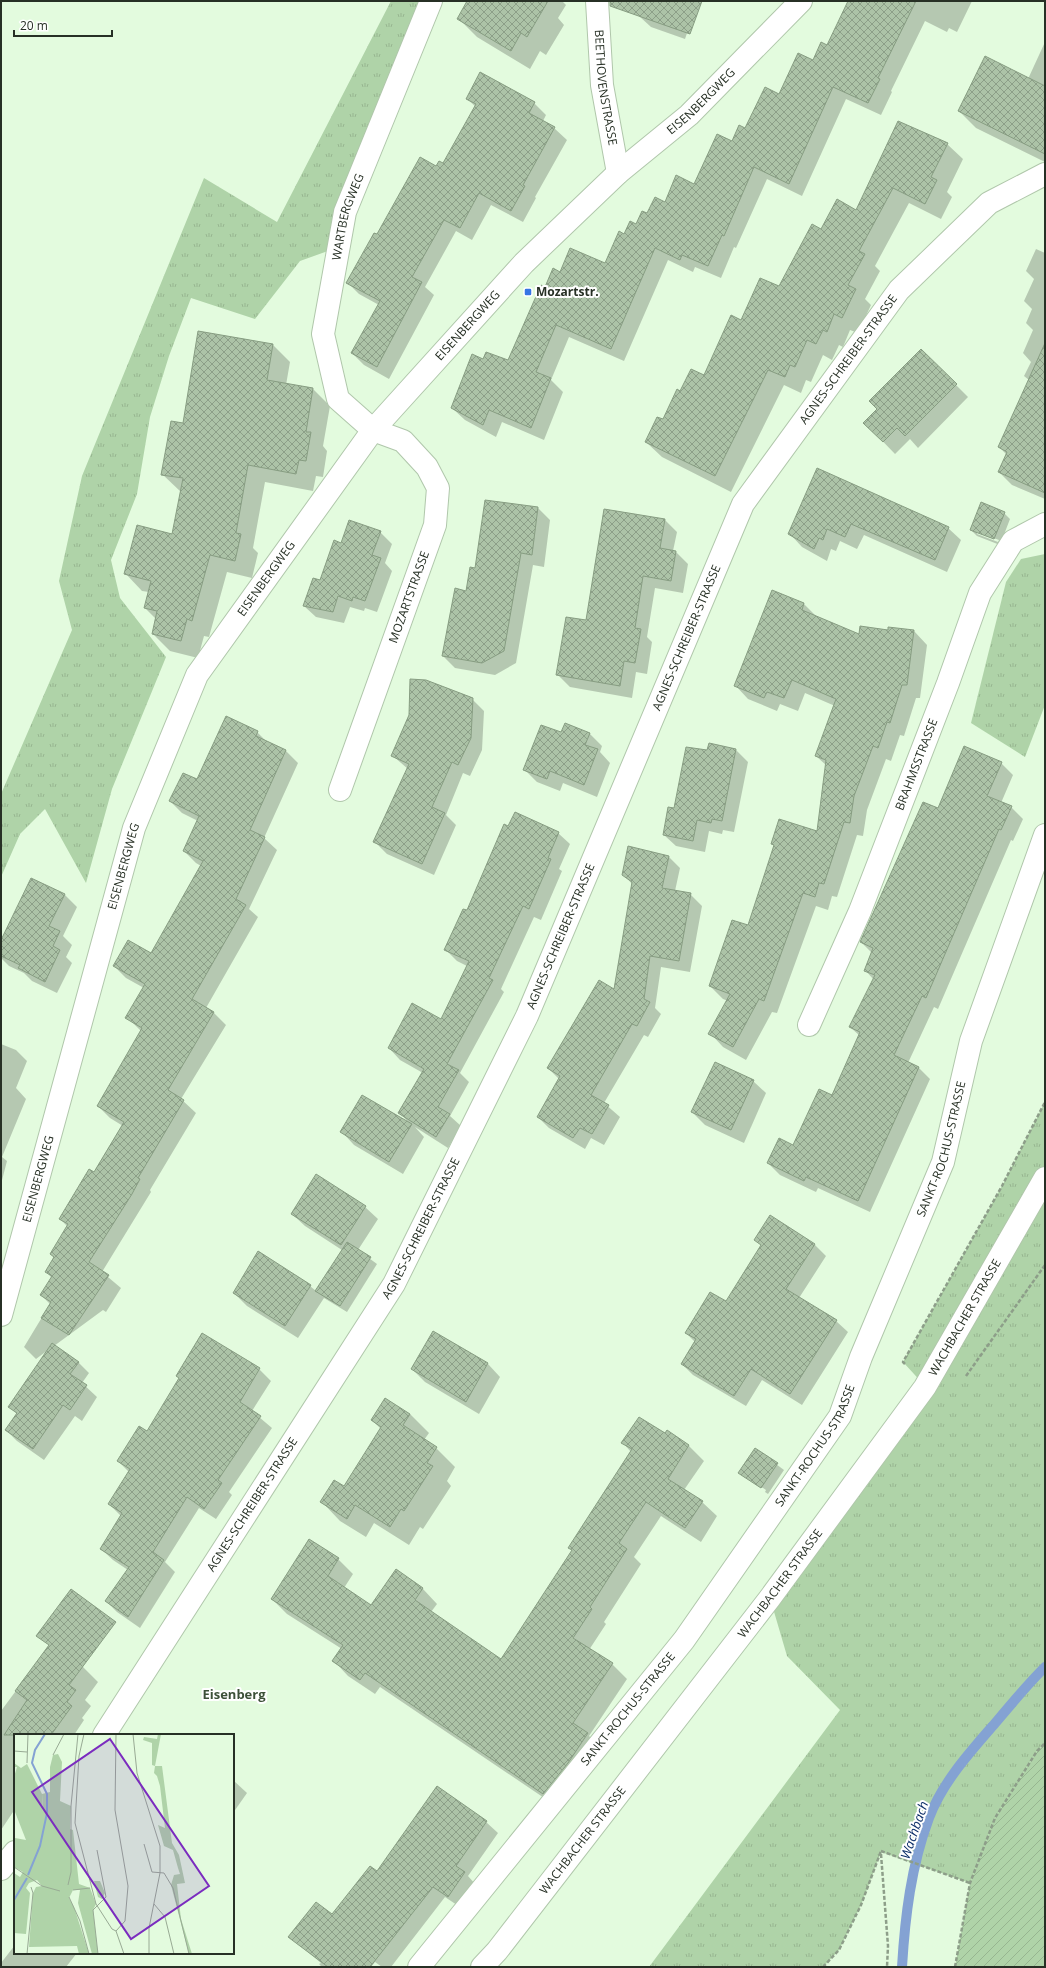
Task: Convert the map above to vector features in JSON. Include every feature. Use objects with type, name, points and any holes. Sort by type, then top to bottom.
[{"type":"street","name":"WARTBERGWEG","points":[[373,430],[338,399],[323,334],[345,212],[432,1]]},
{"type":"street","name":"BEETHOVENSTRASSE","points":[[597,1],[602,85],[618,173]]},
{"type":"street","name":"EISENBERGWEG","points":[[1,1315],[134,828],[197,675],[373,430],[524,264],[618,173],[689,115],[801,1]]},
{"type":"street","name":"AGNES-SCHREIBER-STRASSE","points":[[105,1734],[394,1284],[527,1016],[743,504],[899,290],[989,203],[1045,174]]},
{"type":"street","name":"MOZARTSTRASSE","points":[[340,790],[435,525],[438,488],[427,467],[403,440],[373,430]]},
{"type":"street","name":"BRAHMSSTRASSE","points":[[809,1025],[860,911],[948,684],[980,594],[1013,541],[1045,524]]},
{"type":"street","name":"SANKT-ROCHUS-STRASSE","points":[[420,1967],[684,1640],[840,1416],[861,1358],[943,1162],[971,1041],[1045,835]]},
{"type":"street","name":"WACHBACHER STRASSE","points":[[482,1967],[497,1951],[770,1598],[925,1387],[1045,1178]]},
{"type":"street","points":[[1,1869],[14,1853]]},
{"type":"path","points":[[925,1387],[903,1362],[1002,1186],[1045,1102]]},
{"type":"path","points":[[955,1967],[970,1883],[995,1818],[1037,1751],[1045,1743]]},
{"type":"path","points":[[881,1851],[970,1883]]},
{"type":"path","points":[[823,1967],[839,1950],[861,1905],[881,1851]]},
{"type":"path","points":[[881,1851],[888,1946],[887,1967]]},
{"type":"green space","points":[[391,1],[431,1],[339,247],[300,261],[255,319],[191,298],[169,356],[150,417],[137,494],[111,560],[120,598],[166,657],[112,789],[86,883],[45,809],[20,834],[1,877],[1,794],[72,630],[59,581],[82,476],[204,178],[277,222]]},
{"type":"green space","points":[[1045,554],[1045,705],[1025,757],[971,723],[1006,582],[1021,559]]},
{"type":"green space","points":[[1045,1102],[1045,1743],[1037,1751],[995,1818],[970,1883],[881,1852],[861,1905],[839,1950],[823,1967],[649,1967],[840,1710],[787,1656],[770,1598],[925,1386],[903,1362],[1002,1186]]},
{"type":"green space","points":[[1045,1743],[1045,1967],[955,1967],[970,1883],[995,1818],[1037,1751]]},
{"type":"building","points":[[467,1],[548,1],[527,37],[521,33],[511,51],[457,19]]},
{"type":"building","points":[[610,1],[702,1],[690,34],[610,6]]},
{"type":"building","points":[[848,1],[916,1],[878,78],[880,79],[868,103],[833,87],[789,184],[754,167],[724,236],[722,235],[708,266],[682,255],[680,260],[655,248],[611,349],[556,325],[536,372],[551,378],[531,428],[489,410],[483,425],[451,408],[472,354],[483,359],[486,352],[508,360],[541,285],[545,287],[553,268],[560,272],[570,248],[605,263],[619,231],[624,234],[630,221],[636,224],[642,211],[647,213],[655,197],[665,202],[676,175],[694,184],[717,134],[732,141],[739,125],[745,128],[765,87],[779,94],[798,53],[813,60],[821,42],[827,45]]},
{"type":"building","points":[[985,56],[1045,86],[1045,154],[958,111]]},
{"type":"building","points":[[480,72],[535,102],[529,113],[555,127],[523,185],[525,186],[511,211],[479,193],[460,228],[444,220],[412,277],[422,282],[377,367],[351,353],[380,301],[346,283],[374,233],[377,234],[420,157],[436,166],[439,161],[443,163],[476,104],[466,99]]},
{"type":"building","points":[[898,121],[948,143],[931,177],[937,180],[925,204],[893,188],[859,251],[865,254],[848,285],[856,289],[842,318],[834,314],[827,332],[823,330],[816,344],[807,340],[795,367],[790,365],[785,377],[768,370],[715,476],[645,442],[657,417],[663,419],[677,389],[680,391],[691,369],[704,375],[731,315],[741,320],[760,278],[779,286],[812,224],[821,229],[837,199],[856,210]]},
{"type":"building","points":[[198,331],[273,344],[267,380],[313,388],[306,432],[311,432],[306,461],[299,460],[296,474],[248,465],[236,533],[241,534],[235,561],[210,555],[192,621],[187,619],[181,641],[152,634],[157,611],[144,608],[151,581],[124,574],[137,525],[172,534],[183,478],[161,475],[171,421],[183,423]]},
{"type":"building","points":[[1045,343],[1045,493],[998,472],[1007,452],[998,447]]},
{"type":"building","points":[[921,349],[957,384],[905,436],[897,428],[883,442],[863,423],[877,409],[869,401]]},
{"type":"building","points":[[817,468],[949,527],[935,560],[851,524],[845,537],[827,529],[823,540],[819,538],[814,549],[788,534]]},
{"type":"building","points":[[485,500],[538,507],[532,555],[521,553],[504,651],[482,663],[442,656],[455,588],[466,591],[470,567],[475,568]]},
{"type":"building","points":[[981,502],[1005,512],[994,539],[970,530]]},
{"type":"building","points":[[604,509],[665,519],[660,548],[676,551],[671,581],[643,576],[635,628],[641,629],[635,663],[624,661],[620,686],[556,675],[566,617],[586,620]]},
{"type":"building","points":[[349,520],[381,531],[372,555],[381,558],[365,601],[353,597],[352,601],[338,596],[333,612],[303,606],[313,578],[320,580],[334,540],[341,543]]},
{"type":"building","points":[[772,590],[804,603],[802,610],[859,634],[860,626],[888,630],[888,627],[914,630],[907,685],[902,685],[890,723],[887,722],[878,748],[873,746],[854,796],[850,823],[844,822],[824,884],[819,883],[815,897],[803,893],[764,1001],[759,999],[733,1047],[708,1034],[730,994],[709,986],[732,920],[748,925],[774,845],[771,844],[779,819],[817,831],[826,760],[815,756],[836,699],[792,680],[784,698],[767,692],[764,698],[734,686]]},
{"type":"building","points":[[410,679],[426,680],[473,698],[471,738],[458,765],[452,762],[432,807],[445,813],[422,864],[373,842],[409,764],[391,756],[409,715]]},
{"type":"building","points":[[226,716],[258,731],[256,736],[286,750],[250,830],[265,837],[236,899],[246,905],[192,999],[214,1012],[168,1090],[184,1100],[138,1178],[140,1179],[132,1194],[89,1262],[109,1275],[69,1335],[41,1318],[51,1302],[40,1295],[52,1276],[45,1272],[54,1257],[50,1254],[68,1224],[59,1219],[89,1169],[94,1172],[124,1122],[97,1106],[142,1028],[125,1018],[145,984],[113,966],[128,940],[151,953],[203,861],[183,851],[199,816],[169,801],[183,773],[197,779]]},
{"type":"building","points":[[565,723],[590,733],[585,745],[598,749],[584,785],[550,771],[547,779],[523,770],[541,725],[561,732]]},
{"type":"building","points":[[709,743],[736,749],[722,821],[712,819],[711,823],[697,820],[693,841],[663,835],[668,807],[674,808],[686,747],[707,750]]},
{"type":"building","points":[[964,746],[1002,762],[987,796],[1012,806],[1001,830],[999,829],[926,998],[922,996],[894,1055],[919,1067],[858,1201],[806,1177],[804,1181],[767,1163],[779,1138],[793,1145],[819,1089],[832,1095],[860,1032],[849,1027],[875,975],[864,971],[873,948],[860,942],[923,802],[938,808]]},
{"type":"building","points":[[515,812],[559,832],[548,858],[551,859],[529,909],[523,906],[489,978],[493,980],[447,1064],[459,1070],[438,1107],[450,1114],[436,1137],[398,1113],[424,1069],[388,1048],[412,1003],[441,1019],[469,961],[444,950],[463,909],[467,910],[504,824],[508,826]]},
{"type":"building","points":[[628,846],[669,856],[662,888],[691,893],[679,961],[650,956],[644,999],[650,1002],[637,1026],[632,1024],[591,1095],[609,1105],[592,1134],[580,1128],[573,1138],[537,1117],[560,1076],[547,1068],[599,980],[614,989],[632,882],[622,875]]},
{"type":"building","points":[[31,878],[65,894],[49,926],[60,931],[53,946],[60,950],[45,982],[18,968],[20,965],[1,956],[1,940]]},
{"type":"building","points":[[715,1062],[754,1080],[731,1130],[691,1112]]},
{"type":"building","points":[[362,1095],[412,1124],[389,1162],[340,1132]]},
{"type":"building","points":[[316,1174],[366,1206],[341,1245],[291,1214]]},
{"type":"building","points":[[770,1215],[815,1244],[786,1289],[837,1320],[790,1394],[751,1369],[734,1396],[681,1364],[696,1339],[685,1333],[710,1292],[726,1301],[761,1245],[754,1240]]},
{"type":"building","points":[[347,1242],[371,1257],[340,1306],[315,1291]]},
{"type":"building","points":[[258,1251],[311,1285],[285,1326],[233,1293]]},
{"type":"building","points":[[433,1331],[488,1363],[466,1402],[411,1369]]},
{"type":"building","points":[[202,1333],[260,1368],[240,1402],[261,1416],[218,1480],[222,1483],[204,1509],[187,1497],[153,1552],[164,1560],[128,1617],[105,1601],[129,1567],[100,1549],[122,1513],[108,1504],[130,1469],[117,1461],[139,1426],[147,1431],[179,1378],[176,1376]]},
{"type":"building","points":[[52,1343],[79,1362],[70,1374],[87,1385],[70,1410],[63,1405],[33,1449],[5,1430],[17,1413],[8,1407]]},
{"type":"building","points":[[385,1398],[410,1414],[403,1425],[437,1447],[427,1463],[433,1466],[404,1511],[401,1509],[390,1527],[355,1505],[347,1519],[320,1502],[334,1480],[344,1486],[381,1427],[371,1420]]},
{"type":"building","points":[[639,1417],[665,1433],[667,1430],[689,1445],[668,1479],[703,1501],[685,1528],[646,1502],[619,1543],[627,1549],[590,1607],[592,1609],[573,1638],[613,1663],[573,1723],[588,1733],[568,1763],[543,1794],[365,1673],[360,1680],[332,1661],[343,1645],[271,1599],[309,1539],[339,1558],[328,1576],[371,1605],[396,1569],[423,1588],[415,1600],[501,1659],[572,1550],[568,1548],[632,1449],[621,1443]]},
{"type":"building","points":[[755,1448],[778,1463],[761,1488],[738,1473]]},
{"type":"building","points":[[71,1589],[116,1622],[69,1685],[76,1690],[67,1702],[72,1706],[52,1734],[4,1735],[27,1700],[15,1691],[49,1645],[36,1636]]},
{"type":"building","points":[[437,1786],[487,1821],[456,1866],[465,1872],[448,1897],[433,1887],[370,1967],[328,1967],[288,1937],[316,1902],[332,1914],[370,1866],[377,1871]]},
{"type":"waterway","name":"Wachbach","points":[[902,1967],[907,1911],[913,1873],[923,1836],[935,1804],[958,1767],[1045,1667]]},
{"type":"place","name":"Mozartstr.","points":[[528,292]]},
{"type":"district","name":"Eisenberg","points":[[234,1694]]}]
